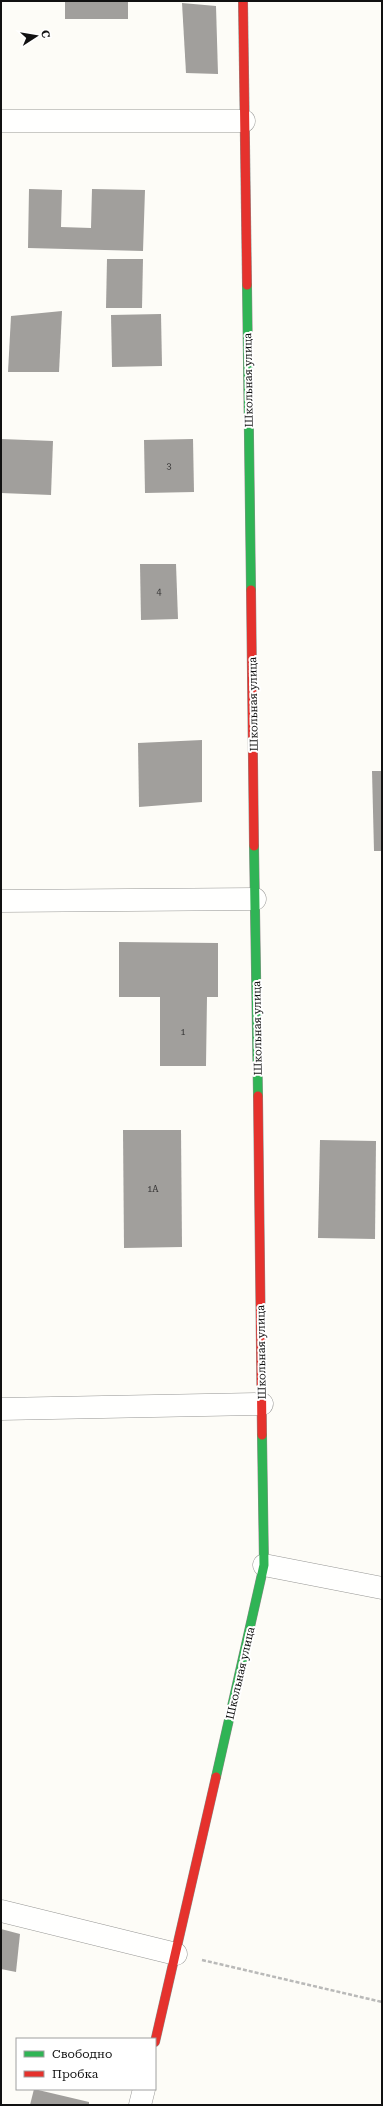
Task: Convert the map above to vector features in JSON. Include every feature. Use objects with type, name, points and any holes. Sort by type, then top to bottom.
[{"type":"street","name":"Школьная улица","points":[[156,2038],[264,1565],[243,1]]},
{"type":"street","points":[[1,121],[244,121]]},
{"type":"street","points":[[1,901],[255,899]]},
{"type":"street","points":[[1,1409],[262,1404]]},
{"type":"street","points":[[264,1565],[382,1588]]},
{"type":"street","points":[[1,1911],[176,1954]]},
{"type":"street","points":[[140,2105],[144,2090]]},
{"type":"path","points":[[176,1954],[382,2002]]},
{"type":"building","points":[[65,1],[128,1],[128,19],[65,19]]},
{"type":"building","points":[[182,3],[216,6],[218,74],[186,73]]},
{"type":"building","points":[[29,189],[62,190],[61,227],[91,228],[92,189],[145,190],[143,251],[28,248]]},
{"type":"building","points":[[107,259],[143,259],[142,308],[106,308]]},
{"type":"building","points":[[62,311],[59,372],[8,372],[11,316]]},
{"type":"building","points":[[161,314],[162,366],[112,367],[111,315]]},
{"type":"building","points":[[1,439],[53,441],[51,495],[1,493]]},
{"type":"building","points":[[193,439],[194,492],[145,493],[144,440]]},
{"type":"building","points":[[140,564],[176,564],[178,619],[141,620]]},
{"type":"building","points":[[202,740],[202,802],[139,807],[138,743]]},
{"type":"building","points":[[372,771],[382,771],[382,851],[374,851]]},
{"type":"building","points":[[119,942],[218,943],[218,997],[207,997],[206,1066],[160,1066],[160,997],[119,997]]},
{"type":"building","points":[[123,1130],[181,1130],[182,1247],[124,1248]]},
{"type":"building","points":[[320,1140],[376,1141],[375,1239],[318,1238]]},
{"type":"building","points":[[1,1929],[20,1934],[16,1972],[1,1969]]},
{"type":"building","points":[[34,2090],[89,2102],[89,2105],[30,2105]]},
{"type":"traffic: fast","points":[[247,285],[251,590]]},
{"type":"traffic: fast","points":[[254,846],[258,1096]]},
{"type":"traffic: fast","points":[[216,1777],[264,1565],[262,1435]]},
{"type":"traffic: jam","points":[[243,1],[247,285]]},
{"type":"traffic: jam","points":[[251,590],[254,846]]},
{"type":"traffic: jam","points":[[258,1096],[262,1435]]},
{"type":"traffic: jam","points":[[156,2038],[216,1777]]}]
